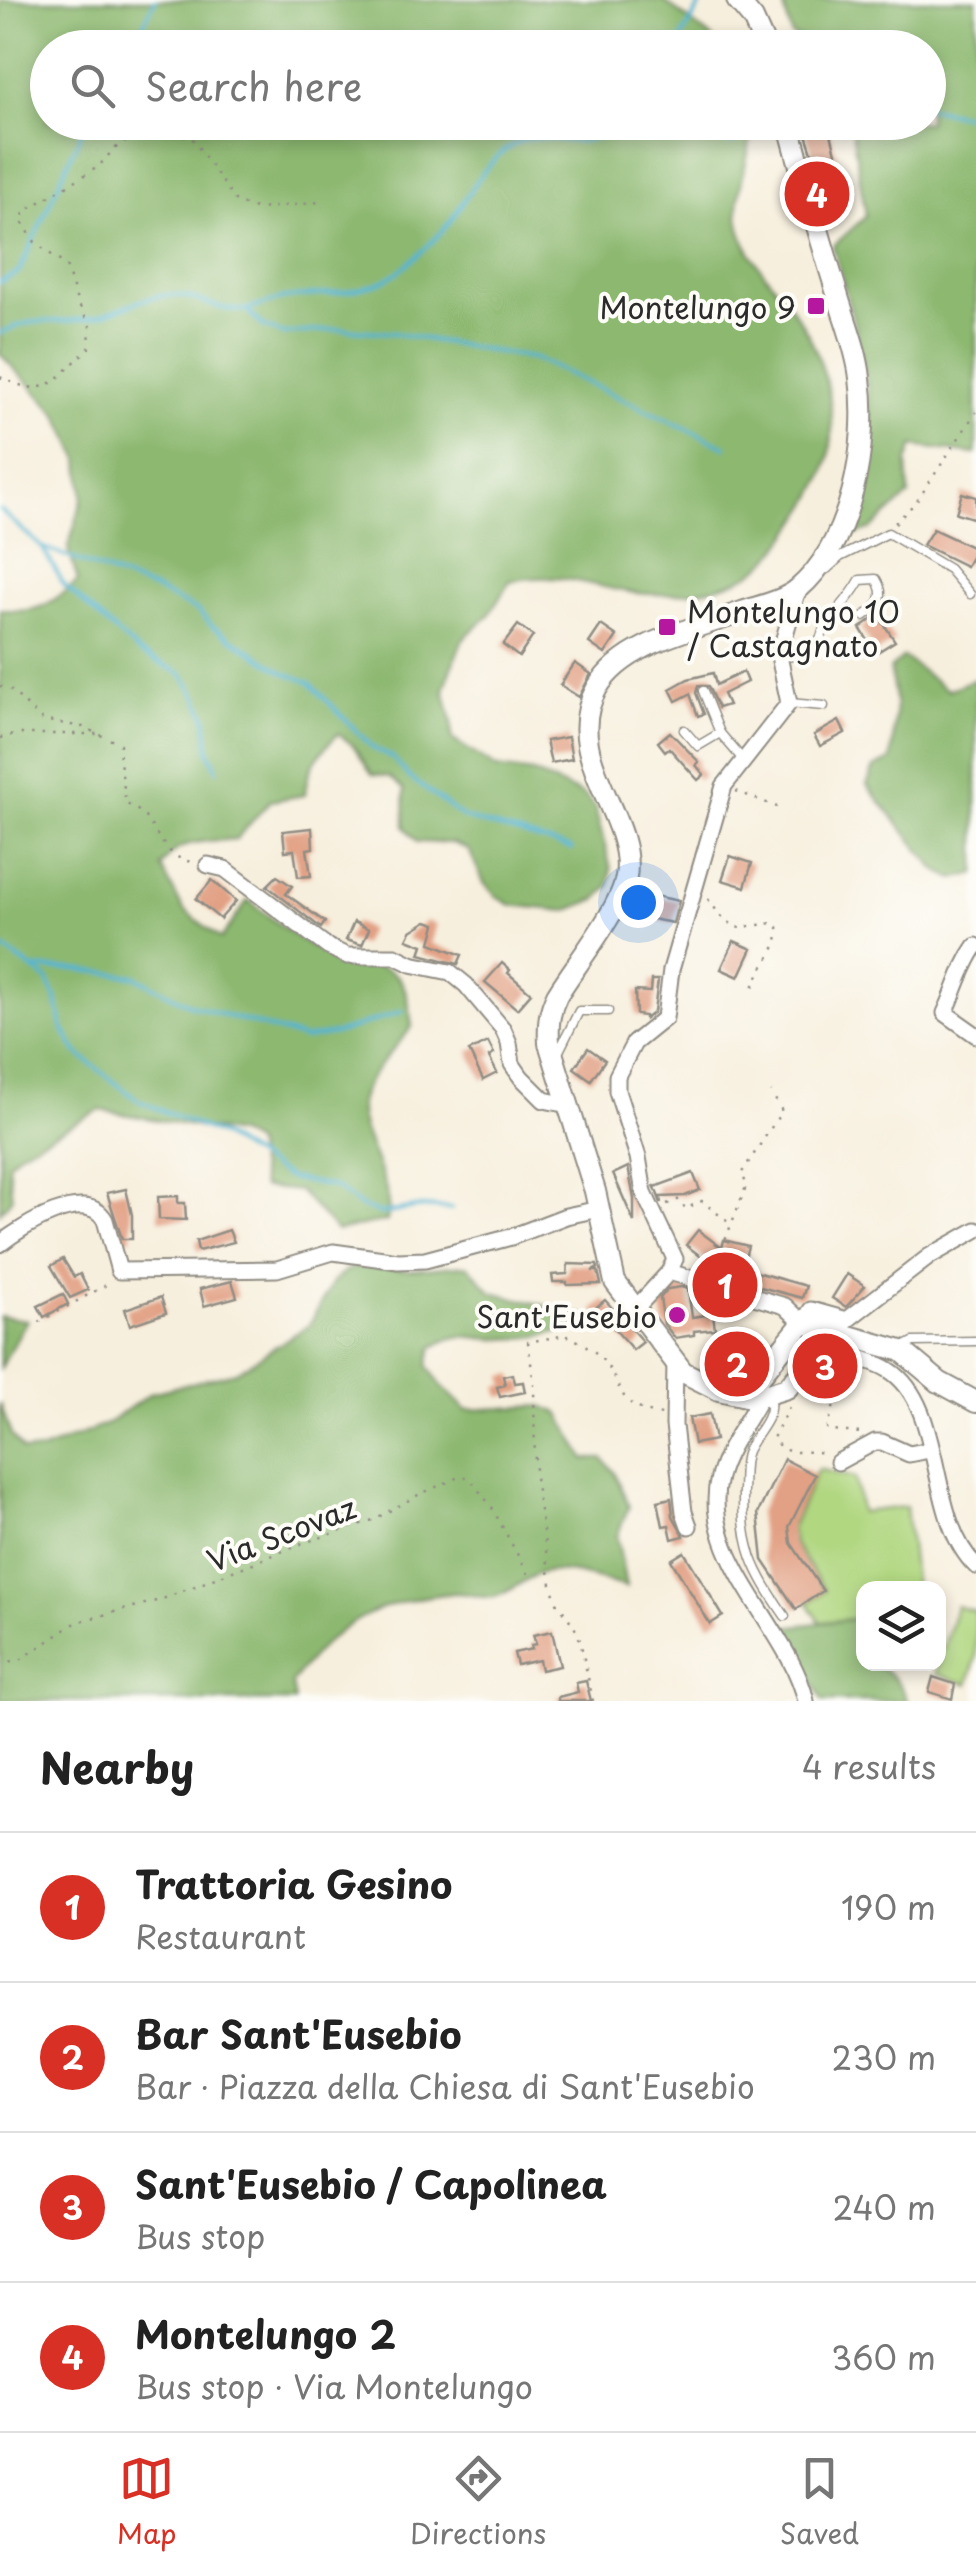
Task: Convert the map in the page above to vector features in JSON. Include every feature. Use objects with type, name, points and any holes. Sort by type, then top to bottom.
[{"type":"street","points":[[737,0],[758,30]]},
{"type":"street","points":[[793,140],[860,374],[862,448],[839,532],[798,590],[779,656],[789,704],[724,786],[670,970],[665,1018],[634,1043],[616,1076],[617,1091],[672,1266],[690,1279],[784,1306],[843,1355],[882,1366],[903,1381],[920,1410],[956,1540],[976,1566]]},
{"type":"street","points":[[798,590],[626,658],[610,670],[596,690],[586,730],[588,749],[626,860],[626,878],[619,898],[550,1009],[554,1060],[620,1292],[683,1372],[730,1392],[750,1397],[786,1388],[818,1331],[811,1310],[851,1318],[930,1256],[976,1230]]},
{"type":"street","points":[[208,865],[224,869],[328,948],[347,956],[395,956],[411,964],[450,972],[502,1028],[512,1064],[521,1077],[544,1100],[568,1105]]},
{"type":"street","points":[[976,946],[962,965],[956,990],[944,1013],[976,1035]]},
{"type":"street","points":[[961,1024],[976,1011]]},
{"type":"street","points":[[0,1244],[37,1217],[90,1207],[102,1214],[119,1271],[277,1270],[334,1252],[398,1262],[425,1260],[599,1209]]},
{"type":"street","points":[[635,1310],[672,1266]]},
{"type":"street","points":[[818,1331],[898,1350],[939,1382],[976,1402]]},
{"type":"street","points":[[730,1392],[751,1385],[818,1331]]},
{"type":"street","points":[[675,1360],[674,1404],[684,1512],[689,1526]]},
{"type":"street","points":[[766,1370],[761,1396],[726,1456],[718,1482],[718,1509],[724,1541],[734,1564],[795,1669],[806,1701]]},
{"type":"street","points":[[840,1462],[875,1442],[910,1454],[930,1450]]},
{"type":"lane","points":[[798,590],[812,585],[840,557],[888,533],[949,569],[970,594]]},
{"type":"lane","points":[[779,656],[802,657],[814,652],[822,642],[828,622],[850,599],[860,580],[868,577],[876,579],[882,599],[864,616]]},
{"type":"lane","points":[[703,691],[720,733],[744,761]]},
{"type":"lane","points":[[789,704],[824,706]]},
{"type":"lane","points":[[684,730],[698,746],[720,733]]},
{"type":"lane","points":[[554,1060],[579,1011],[608,1011]]},
{"type":"lane","points":[[898,1350],[913,1342],[976,1340]]},
{"type":"lane","points":[[761,1396],[770,1402],[771,1410],[744,1463],[742,1529],[759,1577],[785,1616]]},
{"type":"path","points":[[0,377],[24,389],[46,387],[88,348],[90,326],[66,266],[35,242],[20,220],[25,211],[98,167],[128,140]]},
{"type":"path","points":[[193,140],[237,203],[258,209],[319,202]]},
{"type":"path","points":[[888,533],[918,501],[976,412]]},
{"type":"path","points":[[0,686],[11,690],[42,720],[83,727],[120,744],[118,765],[125,803],[143,814],[152,832],[182,860],[208,865]]},
{"type":"path","points":[[0,738],[19,734],[100,734]]},
{"type":"path","points":[[724,786],[777,806]]},
{"type":"path","points":[[693,893],[709,900],[736,928],[773,924],[778,927],[779,941],[756,976],[752,992]]},
{"type":"path","points":[[710,1285],[718,1252],[747,1184],[741,1174],[782,1112],[771,1092]]},
{"type":"path","points":[[652,1210],[680,1200],[685,1209],[702,1201],[730,1224]]},
{"type":"path","points":[[39,1322],[126,1272]]},
{"type":"path","points":[[593,1701],[580,1640],[556,1601],[551,1584],[535,1477],[534,1384],[527,1346],[532,1340],[566,1334],[603,1360],[620,1396],[630,1403],[661,1416],[674,1404]]},
{"type":"path","points":[[843,1355],[841,1383],[826,1428],[838,1432],[859,1430],[875,1442]]},
{"type":"path","points":[[795,1400],[772,1438],[775,1444],[803,1455],[817,1451],[840,1462]]},
{"type":"path","name":"Via Scovaz","points":[[0,1662],[20,1660],[77,1622],[160,1600],[373,1520],[460,1476],[468,1478],[491,1506],[528,1574]]},
{"type":"green space","points":[[0,0],[663,0],[701,30],[30,30],[30,140],[750,140],[739,193],[742,234],[758,264],[802,324],[825,377],[832,434],[823,476],[787,537],[762,566],[716,587],[678,593],[629,592],[557,578],[510,581],[489,615],[463,639],[444,689],[452,739],[497,768],[533,773],[584,795],[595,808],[611,869],[609,886],[597,899],[566,911],[511,905],[496,896],[484,883],[469,850],[453,843],[417,842],[405,827],[404,789],[390,777],[372,774],[353,745],[338,734],[315,761],[305,795],[270,801],[236,839],[185,846],[161,867],[183,909],[221,939],[248,900],[320,951],[384,968],[401,981],[412,1027],[370,1079],[360,1112],[386,1189],[387,1221],[336,1231],[299,1191],[262,1187],[254,1143],[238,1134],[100,1110],[21,1151],[8,1163],[12,1198],[0,1212],[0,609],[23,611],[43,606],[78,581],[68,548],[83,497],[80,460],[57,413],[0,354]]},
{"type":"green space","points":[[782,0],[976,0],[976,454],[913,446],[907,462],[909,495],[870,530],[843,538],[859,501],[870,428],[862,357],[833,246],[866,216],[853,140],[946,140],[946,30],[790,30]]},
{"type":"green space","points":[[903,657],[947,690],[976,679],[976,873],[954,879],[936,870],[867,785],[874,768],[891,760],[896,705],[890,669]]},
{"type":"green space","points":[[467,1265],[492,1292],[585,1316],[567,1328],[535,1337],[451,1338],[432,1348],[428,1366],[466,1410],[542,1406],[559,1413],[585,1459],[603,1459],[614,1472],[629,1506],[617,1536],[626,1587],[556,1571],[535,1575],[494,1597],[455,1593],[382,1608],[324,1644],[292,1683],[295,1701],[0,1701],[0,1403],[11,1435],[23,1451],[41,1451],[107,1424],[151,1393],[236,1372],[309,1325],[334,1280],[349,1269]]},
{"type":"green space","points":[[0,1316],[27,1320],[0,1368]]},
{"type":"green space","points":[[818,1469],[855,1478],[861,1512],[906,1507],[914,1581],[856,1581],[856,1619],[820,1622],[808,1603],[825,1591],[793,1543],[791,1528]]},
{"type":"green space","points":[[956,1606],[976,1612],[976,1657],[968,1684],[936,1674],[946,1671],[946,1640]]},
{"type":"green space","points":[[856,1619],[856,1671],[885,1671],[907,1701],[823,1701],[785,1627]]},
{"type":"building","points":[[808,140],[833,140],[840,168],[819,174]]},
{"type":"building","points":[[962,493],[976,497],[976,519],[956,513]]},
{"type":"building","points":[[933,529],[976,549],[966,566],[923,545]]},
{"type":"building","points":[[878,615],[895,641],[876,653],[860,628]]},
{"type":"building","points":[[518,625],[533,636],[519,657],[503,645]]},
{"type":"building","points":[[601,625],[617,636],[605,654],[589,643]]},
{"type":"building","points":[[575,663],[591,674],[579,697],[560,685]]},
{"type":"building","points":[[743,672],[747,682],[723,694],[728,705],[718,708],[708,686],[698,686],[696,693],[704,714],[698,716],[690,694],[676,701],[670,689],[688,679],[713,673],[716,685]]},
{"type":"building","points":[[839,721],[845,733],[820,746],[814,735]]},
{"type":"building","points":[[670,732],[699,762],[696,765],[704,775],[698,780],[669,748],[665,751],[658,742]]},
{"type":"building","points":[[568,737],[572,759],[551,763],[546,741]]},
{"type":"building","points":[[312,828],[313,848],[307,849],[311,876],[298,877],[294,850],[285,851],[283,831]]},
{"type":"building","points":[[730,856],[752,863],[745,887],[722,880]]},
{"type":"building","points":[[277,876],[292,886],[286,894],[325,922],[321,928],[267,886]]},
{"type":"building","points":[[212,880],[236,901],[220,919],[196,899]]},
{"type":"building","points":[[641,893],[679,901],[673,923],[636,916]]},
{"type":"building","points":[[427,921],[436,924],[431,943],[462,955],[458,964],[420,954],[423,945],[407,939],[411,931]]},
{"type":"building","points":[[354,922],[369,929],[362,945],[346,940]]},
{"type":"building","points":[[734,941],[752,949],[739,977],[721,969]]},
{"type":"building","points":[[502,963],[531,993],[517,1009],[485,982]]},
{"type":"building","points":[[651,980],[658,980],[654,1012],[645,1019],[636,1015],[635,991],[650,992]]},
{"type":"building","points":[[488,1042],[494,1054],[489,1057],[497,1073],[483,1080],[469,1051]]},
{"type":"building","points":[[588,1048],[605,1060],[591,1080],[574,1068]]},
{"type":"building","points":[[628,1167],[634,1199],[634,1222],[613,1174]]},
{"type":"building","points":[[693,1173],[700,1190],[685,1196],[660,1197],[661,1203],[654,1185]]},
{"type":"building","points":[[126,1189],[132,1239],[122,1239],[107,1193]]},
{"type":"building","points":[[178,1196],[178,1203],[185,1203],[186,1220],[159,1219],[158,1197]]},
{"type":"building","points":[[229,1230],[234,1242],[198,1251],[196,1241]]},
{"type":"building","points":[[698,1230],[722,1248],[724,1240],[748,1246],[740,1277],[717,1272],[686,1245]]},
{"type":"building","points":[[63,1259],[74,1277],[80,1274],[88,1290],[70,1298],[51,1266]]},
{"type":"building","points":[[568,1264],[597,1265],[592,1271],[598,1271],[601,1284],[553,1282],[552,1275],[567,1274]]},
{"type":"building","points":[[756,1272],[806,1286],[802,1298],[753,1285]]},
{"type":"building","points":[[847,1274],[865,1286],[846,1307],[832,1298]]},
{"type":"building","points":[[232,1281],[237,1297],[204,1306],[200,1289]]},
{"type":"building","name":"Sant'Eusebio","points":[[668,1289],[688,1289],[692,1317],[713,1314],[715,1329],[675,1338],[664,1324],[660,1298]]},
{"type":"building","points":[[63,1294],[68,1304],[44,1317],[38,1306]]},
{"type":"building","points":[[161,1297],[166,1313],[130,1325],[125,1309]]},
{"type":"building","points":[[605,1300],[643,1342],[633,1350],[593,1310]]},
{"type":"building","points":[[745,1353],[749,1368],[730,1376],[725,1358]]},
{"type":"building","points":[[513,1374],[515,1383],[523,1382],[525,1392],[500,1397],[497,1387],[505,1385],[503,1376]]},
{"type":"building","points":[[710,1414],[715,1440],[694,1444],[689,1418]]},
{"type":"building","points":[[784,1459],[815,1475],[789,1527],[791,1543],[823,1591],[796,1609],[763,1560],[758,1513]]},
{"type":"building","points":[[671,1498],[673,1516],[684,1536],[672,1539],[669,1525],[663,1526],[658,1501]]},
{"type":"building","points":[[684,1552],[723,1616],[710,1624],[671,1560]]},
{"type":"building","points":[[552,1631],[560,1666],[541,1670],[539,1660],[517,1665],[514,1653],[532,1649],[531,1645],[536,1644],[533,1635]]},
{"type":"building","points":[[933,1677],[955,1684],[952,1699],[929,1692]]},
{"type":"building","points":[[586,1681],[591,1701],[558,1701],[558,1697],[578,1692],[576,1683]]},
{"type":"waterway","points":[[141,30],[155,0]]},
{"type":"waterway","points":[[686,30],[703,0]]},
{"type":"waterway","points":[[946,111],[976,117]]},
{"type":"waterway","points":[[0,282],[19,272],[78,140]]},
{"type":"waterway","points":[[0,333],[25,324],[99,316],[158,296],[179,295],[242,310],[286,298],[360,289],[383,281],[433,241],[487,167],[504,151],[527,140]]},
{"type":"waterway","points":[[560,140],[586,140]]},
{"type":"waterway","points":[[723,140],[731,143],[738,140]]},
{"type":"waterway","points":[[247,310],[263,326],[283,334],[339,329],[393,333],[536,359],[726,447]]},
{"type":"waterway","points":[[0,510],[42,547],[64,585],[110,627],[140,653],[182,674],[206,717],[209,751],[217,770]]},
{"type":"waterway","points":[[42,547],[158,591],[198,611],[212,626],[283,672],[309,682],[374,749],[392,757],[409,777],[464,818],[572,849]]},
{"type":"waterway","points":[[0,946],[47,979],[62,1027],[77,1053],[139,1101],[220,1135],[289,1178],[335,1187],[360,1206],[381,1214],[421,1207],[451,1209]]},
{"type":"waterway","points":[[34,969],[134,976],[191,1005],[305,1039],[338,1033],[403,1011]]},
{"type":"place","name":"Montelungo 2","points":[[817,194]]},
{"type":"place","name":"Montelungo 9","points":[[816,306]]},
{"type":"place","name":"Montelungo 10 / Castagnato","points":[[667,627]]},
{"type":"place","name":"Trattoria Gesino","points":[[725,1285]]},
{"type":"place","name":"Sant'Eusebio","points":[[677,1315]]},
{"type":"place","name":"Bar Sant'Eusebio","points":[[737,1364]]},
{"type":"place","name":"Sant'Eusebio / Capolinea","points":[[825,1366]]}]
